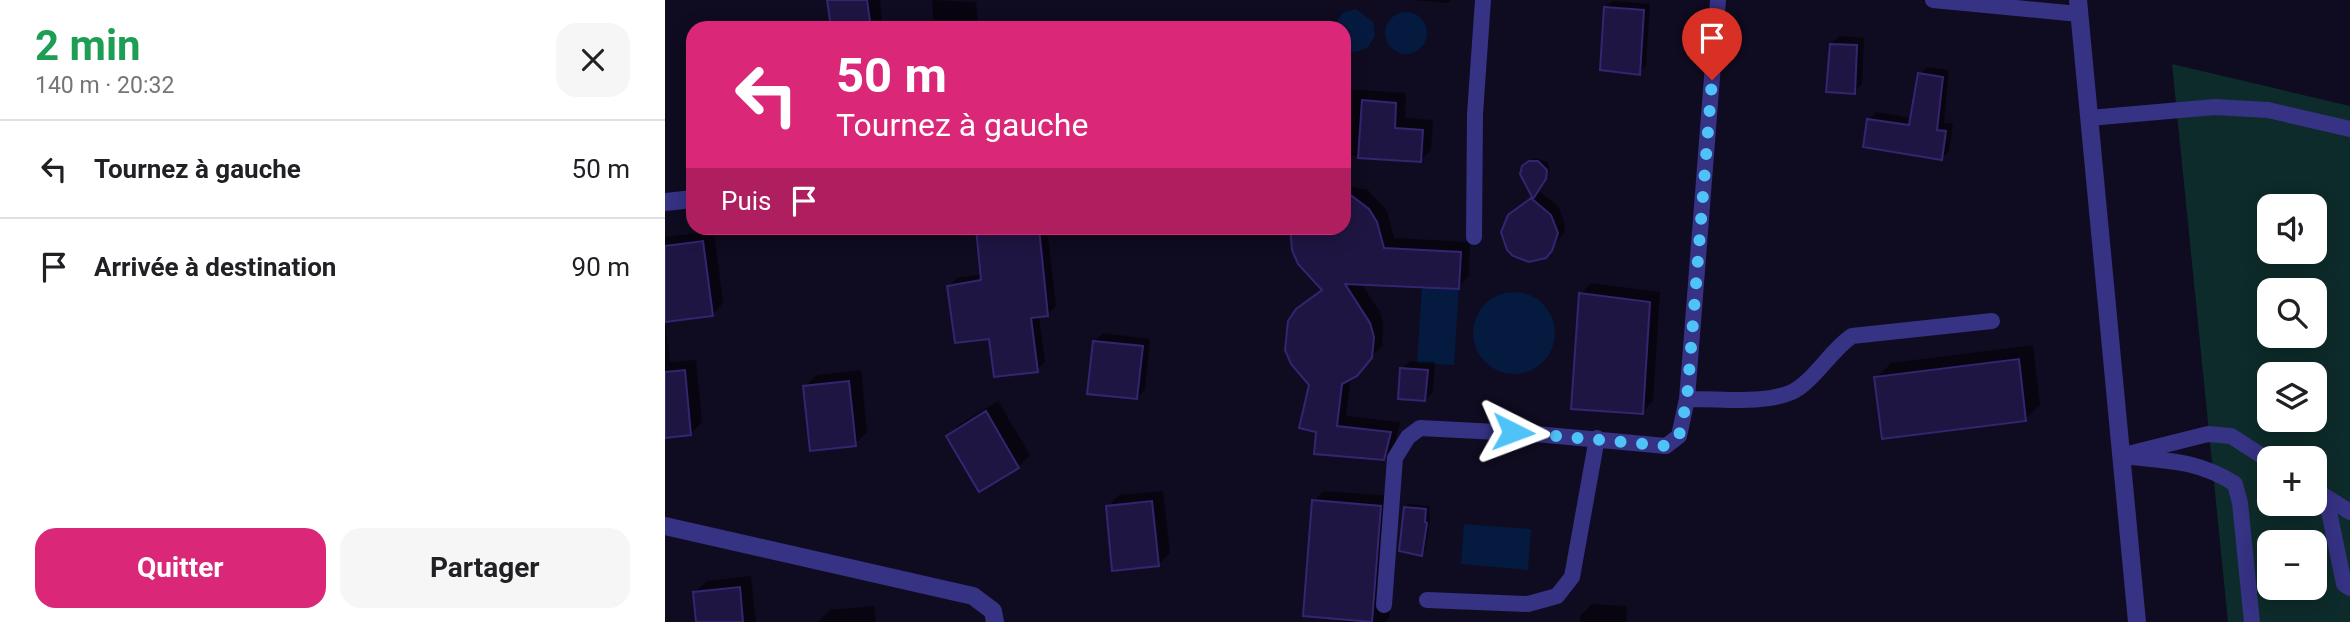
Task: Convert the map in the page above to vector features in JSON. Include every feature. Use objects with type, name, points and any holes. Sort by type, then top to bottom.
[{"type":"street","points":[[2079,7],[2137,622]]},
{"type":"street","points":[[665,202],[686,200]]},
{"type":"street","points":[[665,526],[973,596],[993,611],[995,622]]},
{"type":"lane","points":[[1474,237],[1475,114],[1483,0]]},
{"type":"lane","points":[[1384,606],[1395,458],[1408,437],[1420,428],[1597,438],[1666,446],[1679,436],[1687,399],[1718,0]]},
{"type":"lane","points":[[1933,0],[2079,7]]},
{"type":"lane","points":[[2089,118],[2215,107],[2268,110],[2350,129]]},
{"type":"lane","points":[[1687,399],[1759,398],[1792,391],[1817,371],[1835,348],[1852,336],[1991,321]]},
{"type":"lane","points":[[2121,456],[2208,434],[2231,436],[2257,453]]},
{"type":"lane","points":[[1427,600],[1528,604],[1557,596],[1572,577],[1597,438]]},
{"type":"lane","points":[[2121,456],[2196,464],[2212,469],[2235,484],[2240,503],[2252,622]]},
{"type":"lane","points":[[2327,498],[2350,512]]},
{"type":"lane","points":[[2327,516],[2344,584],[2350,588]]},
{"type":"green space","points":[[2172,64],[2350,106],[2350,622],[2228,622]]},
{"type":"water","points":[[1356,9],[1373,22],[1375,36],[1367,48],[1351,51],[1351,21],[1337,21],[1342,13]]},
{"type":"water","points":[[1406,12],[1421,18],[1427,33],[1421,48],[1406,54],[1391,48],[1385,33],[1391,18]]},
{"type":"water","points":[[1422,286],[1459,289],[1454,365],[1417,363]]},
{"type":"water","points":[[1514,292],[1530,295],[1543,304],[1552,317],[1555,333],[1552,349],[1543,362],[1530,371],[1514,374],[1498,371],[1485,362],[1476,349],[1473,333],[1476,317],[1485,304],[1498,295]]},
{"type":"water","points":[[1464,524],[1531,529],[1528,570],[1461,564]]},
{"type":"building","points":[[827,0],[867,0],[870,21],[830,21]]},
{"type":"building","points":[[1604,7],[1644,10],[1640,75],[1600,70]]},
{"type":"building","points":[[1830,44],[1857,45],[1855,94],[1826,92]]},
{"type":"building","points":[[1918,73],[1943,77],[1937,130],[1946,131],[1942,160],[1863,147],[1867,119],[1909,125]]},
{"type":"building","points":[[1362,100],[1396,103],[1395,128],[1423,130],[1421,162],[1358,158]]},
{"type":"building","points":[[1529,161],[1538,161],[1547,170],[1546,179],[1533,199],[1520,174],[1522,166]]},
{"type":"building","points":[[1351,195],[1369,209],[1377,222],[1384,248],[1461,252],[1459,289],[1345,284],[1370,323],[1374,337],[1372,358],[1357,376],[1342,384],[1337,426],[1391,432],[1384,460],[1314,454],[1316,432],[1299,428],[1309,385],[1291,364],[1285,350],[1288,321],[1296,309],[1322,290],[1298,264],[1292,250],[1291,235],[1351,235]]},
{"type":"building","points":[[1531,198],[1551,215],[1558,233],[1552,251],[1546,258],[1529,262],[1513,256],[1507,250],[1501,232],[1508,215]]},
{"type":"building","points":[[977,235],[1040,235],[1048,316],[1031,318],[1038,372],[994,377],[989,339],[955,343],[947,286],[981,280]]},
{"type":"building","points":[[703,241],[713,316],[665,322],[665,246]]},
{"type":"building","points":[[1579,293],[1650,302],[1643,414],[1571,409]]},
{"type":"building","points":[[1093,341],[1143,346],[1137,399],[1087,394]]},
{"type":"building","points":[[2019,359],[2026,421],[1882,439],[1874,377]]},
{"type":"building","points":[[1400,368],[1428,370],[1425,401],[1398,399]]},
{"type":"building","points":[[685,370],[691,435],[665,438],[665,372]]},
{"type":"building","points":[[849,381],[856,446],[810,451],[803,386]]},
{"type":"building","points":[[986,411],[1019,468],[979,492],[946,436]]},
{"type":"building","points":[[1312,500],[1381,506],[1372,622],[1303,616]]},
{"type":"building","points":[[1152,501],[1159,566],[1112,571],[1106,506]]},
{"type":"building","points":[[1404,507],[1426,509],[1427,523],[1422,556],[1399,551]]},
{"type":"building","points":[[740,587],[743,622],[696,622],[693,592]]},
{"type":"route","points":[[1513,432],[1666,446],[1679,436],[1687,399],[1712,80]]}]
